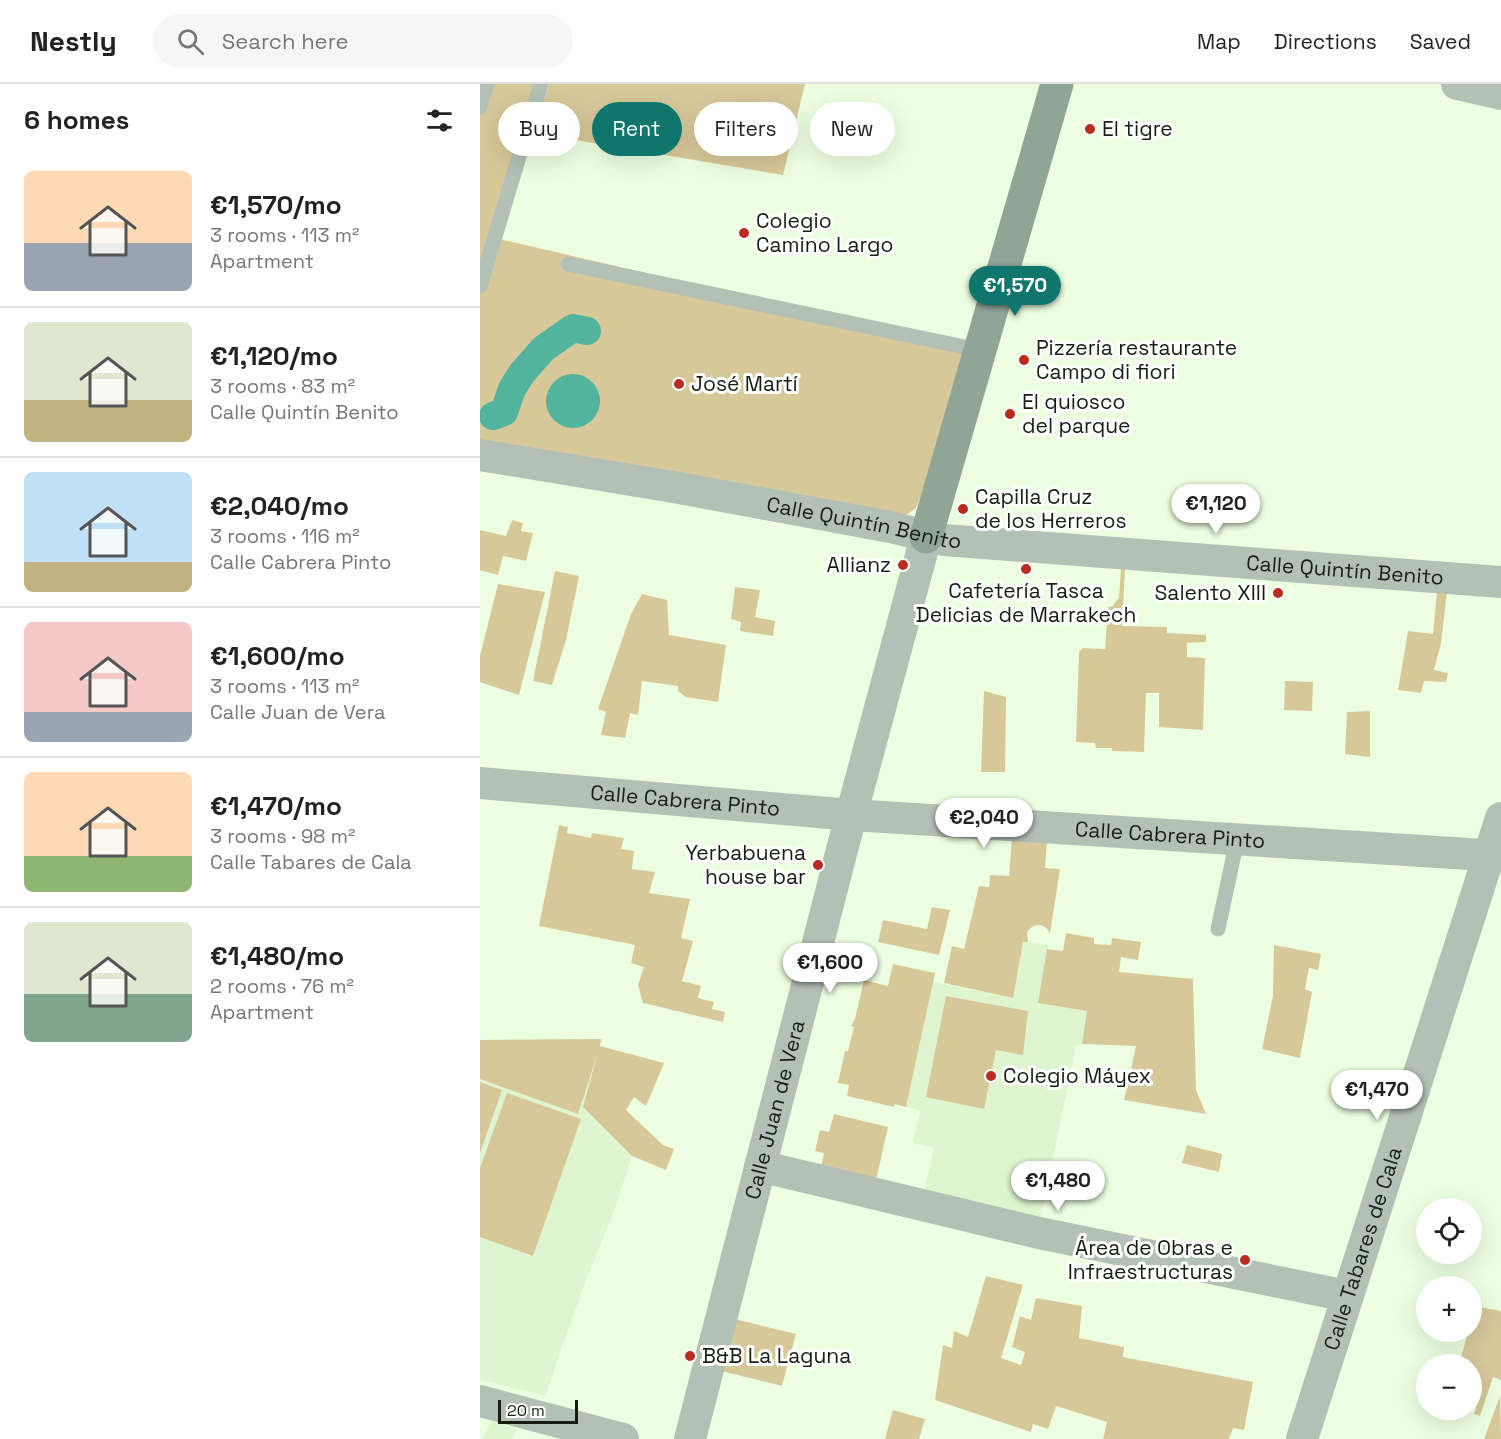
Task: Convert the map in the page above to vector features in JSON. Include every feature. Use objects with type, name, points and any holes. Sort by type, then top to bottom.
[{"type":"street","points":[[926,537],[1057,84]]},
{"type":"street","points":[[1457,84],[1499,90]]},
{"type":"street","name":"Calle Quintín Benito","points":[[480,455],[879,524],[926,537],[1139,562],[1501,582]]},
{"type":"street","name":"Calle Juan de Vera","points":[[690,1439],[926,537]]},
{"type":"street","name":"Calle Cabrera Pinto","points":[[480,783],[852,815],[1496,854]]},
{"type":"street","name":"Calle Tabares de Cala","points":[[1302,1439],[1347,1296],[1496,854],[1501,818]]},
{"type":"street","points":[[760,1166],[1039,1233],[1347,1296]]},
{"type":"street","points":[[480,1401],[623,1439]]},
{"type":"lane","points":[[480,107],[487,84]]},
{"type":"lane","points":[[480,286],[541,84]]},
{"type":"lane","points":[[568,264],[979,350]]},
{"type":"lane","points":[[1218,929],[1237,840]]},
{"type":"shaded area","points":[[485,84],[541,84],[536,102],[498,102],[498,156],[519,156],[495,238],[979,350],[916,508],[890,527],[480,455],[480,102]]},
{"type":"shaded area","points":[[549,84],[805,84],[798,113],[798,102],[694,102],[694,156],[788,156],[783,175],[670,156],[682,156],[682,102],[592,102],[592,143],[580,141],[580,102],[543,102]]},
{"type":"shaded area","points":[[512,520],[523,523],[521,531],[533,533],[526,561],[503,556],[498,575],[480,570],[480,530],[506,536]]},
{"type":"shaded area","points":[[1121,569],[1125,569],[1122,626],[1167,627],[1167,633],[1206,635],[1206,642],[1187,643],[1187,657],[1205,658],[1203,730],[1159,727],[1159,693],[1146,693],[1144,752],[1112,751],[1112,748],[1096,748],[1095,743],[1076,742],[1079,652],[1083,648],[1105,649],[1108,607],[1113,606],[1119,597]]},
{"type":"shaded area","points":[[555,571],[579,576],[566,640],[552,685],[533,681]]},
{"type":"shaded area","points":[[498,584],[545,592],[519,695],[480,682],[480,656]]},
{"type":"shaded area","points":[[735,587],[760,590],[755,617],[775,621],[773,636],[740,631],[741,622],[731,619]]},
{"type":"shaded area","points":[[1437,591],[1447,592],[1441,643],[1434,670],[1448,673],[1446,682],[1424,681],[1421,693],[1398,690],[1408,631],[1433,634]]},
{"type":"shaded area","points":[[642,594],[667,600],[669,635],[726,645],[718,702],[686,697],[678,691],[678,686],[642,681],[638,715],[630,713],[625,738],[601,735],[606,712],[598,709],[631,614]]},
{"type":"shaded area","points":[[1285,681],[1313,682],[1312,711],[1284,710]]},
{"type":"shaded area","points":[[984,691],[1006,697],[1005,772],[981,772]]},
{"type":"shaded area","points":[[1370,711],[1370,757],[1345,754],[1347,712]]},
{"type":"shaded area","points":[[559,825],[568,827],[567,833],[591,838],[592,833],[624,838],[621,849],[634,851],[632,869],[655,872],[649,893],[690,899],[681,938],[693,941],[682,981],[701,986],[698,998],[714,1002],[712,1009],[725,1012],[723,1022],[643,1003],[638,985],[644,967],[631,963],[635,945],[539,926]]},
{"type":"shaded area","points":[[1012,838],[1047,841],[1045,868],[1060,869],[1050,934],[1040,925],[1036,925],[1027,932],[1028,942],[1023,942],[1013,998],[944,983],[952,946],[964,949],[979,886],[989,887],[990,875],[1009,876]]},
{"type":"shaded area","points":[[932,907],[950,910],[939,955],[878,942],[883,920],[927,929]]},
{"type":"shaded area","points":[[1066,933],[1094,938],[1094,944],[1111,945],[1112,938],[1141,942],[1138,960],[1121,957],[1119,972],[1193,979],[1196,1090],[1206,1114],[1124,1100],[1136,1046],[1082,1044],[1087,1011],[1038,1003],[1047,949],[1063,951]]},
{"type":"shaded area","name":"Colegio Máyex","points":[[1023,942],[1048,945],[1038,1003],[1088,1011],[1082,1044],[1076,1045],[1041,1218],[924,1193],[934,1148],[912,1143],[921,1111],[906,1107],[933,982],[1012,998]]},
{"type":"shaded area","points":[[1274,945],[1321,954],[1318,970],[1309,968],[1305,989],[1312,992],[1300,1058],[1262,1049],[1273,996]]},
{"type":"shaded area","points":[[893,964],[935,973],[906,1107],[895,1104],[894,1107],[847,1096],[849,1085],[838,1083],[845,1051],[848,1051],[854,1027],[851,1026],[855,1019],[864,980],[888,986]]},
{"type":"shaded area","points":[[946,996],[1028,1011],[1023,1055],[996,1050],[984,1109],[926,1097]]},
{"type":"shaded area","points":[[601,1039],[583,1107],[632,1156],[614,1211],[584,1285],[545,1396],[480,1380],[480,1040]]},
{"type":"shaded area","points":[[601,1039],[600,1046],[664,1063],[646,1106],[634,1097],[626,1110],[663,1145],[674,1149],[666,1170],[632,1156],[583,1107],[598,1052],[578,1114],[480,1079],[480,1040]]},
{"type":"shaded area","points":[[480,1082],[502,1090],[480,1153]]},
{"type":"shaded area","points":[[507,1093],[581,1119],[533,1256],[480,1237],[480,1168]]},
{"type":"shaded area","points":[[834,1114],[888,1127],[876,1180],[821,1167],[824,1153],[815,1151],[820,1130],[829,1132]]},
{"type":"shaded area","points":[[1187,1145],[1222,1154],[1219,1172],[1182,1163]]},
{"type":"shaded area","points":[[986,1276],[1023,1285],[1001,1358],[1021,1365],[1025,1352],[1012,1347],[1020,1316],[1031,1320],[1036,1298],[1082,1306],[1079,1338],[1124,1347],[1123,1357],[1253,1382],[1244,1430],[1233,1428],[1229,1439],[1103,1439],[1107,1422],[1056,1406],[1048,1429],[1033,1424],[1031,1432],[935,1400],[943,1345],[952,1348],[954,1331],[968,1337]]},
{"type":"shaded area","points":[[1482,1307],[1501,1311],[1501,1380],[1493,1377],[1482,1410],[1482,1354],[1462,1354],[1465,1342],[1482,1342]]},
{"type":"shaded area","points":[[735,1319],[796,1334],[782,1386],[721,1371]]},
{"type":"shaded area","points":[[1500,1396],[1501,1439],[1484,1439]]},
{"type":"shaded area","points":[[893,1410],[925,1419],[919,1439],[885,1439]]},
{"type":"shaded area","points":[[491,1421],[517,1429],[512,1439],[482,1439]]},
{"type":"water","points":[[573,374],[583,376],[592,382],[598,391],[600,401],[598,411],[592,420],[583,426],[573,428],[563,426],[554,420],[548,411],[546,401],[548,391],[554,382],[563,376]]},
{"type":"waterway","points":[[493,416],[504,412],[512,389],[522,373],[543,349],[573,328],[587,331]]},
{"type":"place","name":"El tigre","points":[[1090,129]]},
{"type":"place","name":"Colegio Camino Largo","points":[[744,233]]},
{"type":"place","name":"Pizzería restaurante Campo di fiori","points":[[1024,360]]},
{"type":"place","name":"José Martí","points":[[679,384]]},
{"type":"place","name":"El quiosco del parque","points":[[1010,414]]},
{"type":"place","name":"Capilla Cruz de los Herreros","points":[[963,509]]},
{"type":"place","name":"Allianz","points":[[903,565]]},
{"type":"place","name":"Cafetería Tasca Delicias de Marrakech","points":[[1026,569]]},
{"type":"place","name":"Salento XIII","points":[[1278,593]]},
{"type":"place","name":"Yerbabuena house bar","points":[[818,865]]},
{"type":"place","name":"Colegio Máyex","points":[[991,1076]]},
{"type":"place","name":"Área de Obras e Infraestructuras","points":[[1245,1260]]},
{"type":"place","name":"B&B La Laguna","points":[[690,1356]]}]
